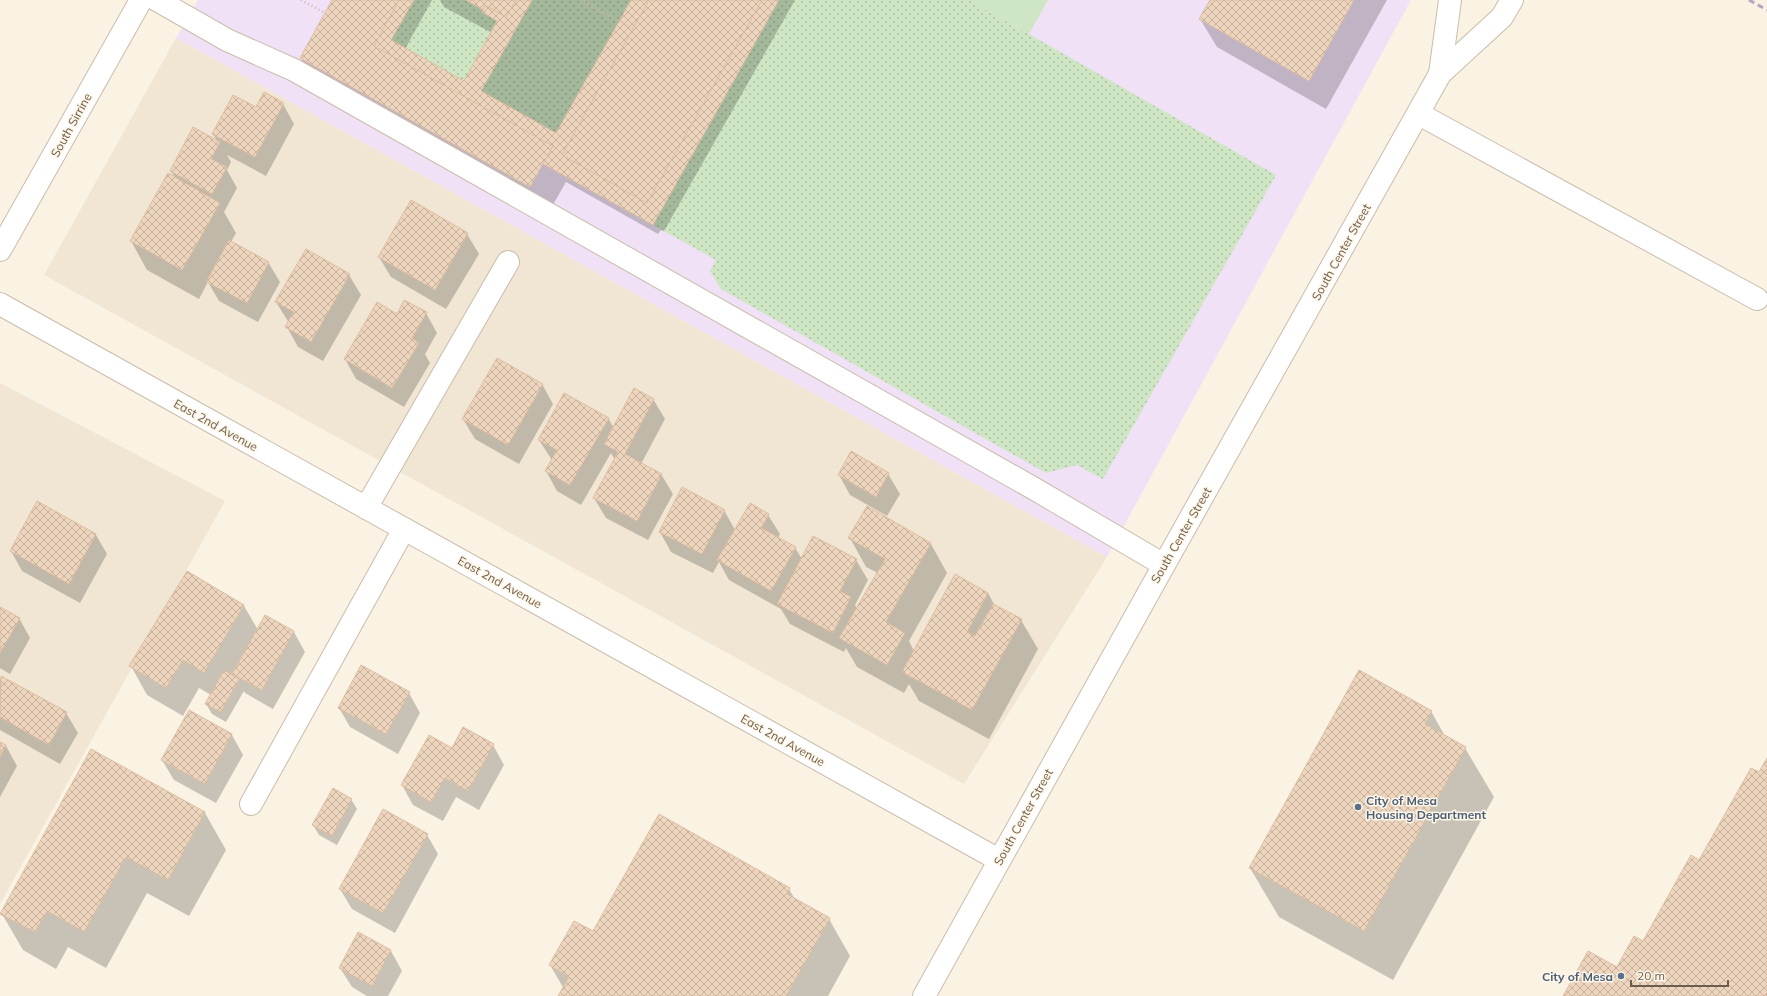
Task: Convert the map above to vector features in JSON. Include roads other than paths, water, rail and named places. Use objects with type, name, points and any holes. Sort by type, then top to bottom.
[{"type":"street","name":"South Sirrine","points":[[0,250],[141,0]]},
{"type":"street","points":[[157,0],[227,40],[294,70],[1033,488],[1164,566]]},
{"type":"street","name":"South Center Street","points":[[1440,74],[1450,0]]},
{"type":"street","name":"South Center Street","points":[[924,996],[1419,114],[1440,74],[1502,17],[1512,0]]},
{"type":"street","points":[[1419,114],[1757,299]]},
{"type":"street","points":[[366,508],[508,262]]},
{"type":"street","name":"East 2nd Avenue","points":[[0,304],[999,860]]},
{"type":"street","points":[[251,804],[404,529]]},
{"type":"railway","points":[[1749,0],[1767,10]]},
{"type":"place","name":"City of Mesa Housing Department","points":[[1358,807]]},
{"type":"place","name":"City of Mesa","points":[[1621,976]]}]
